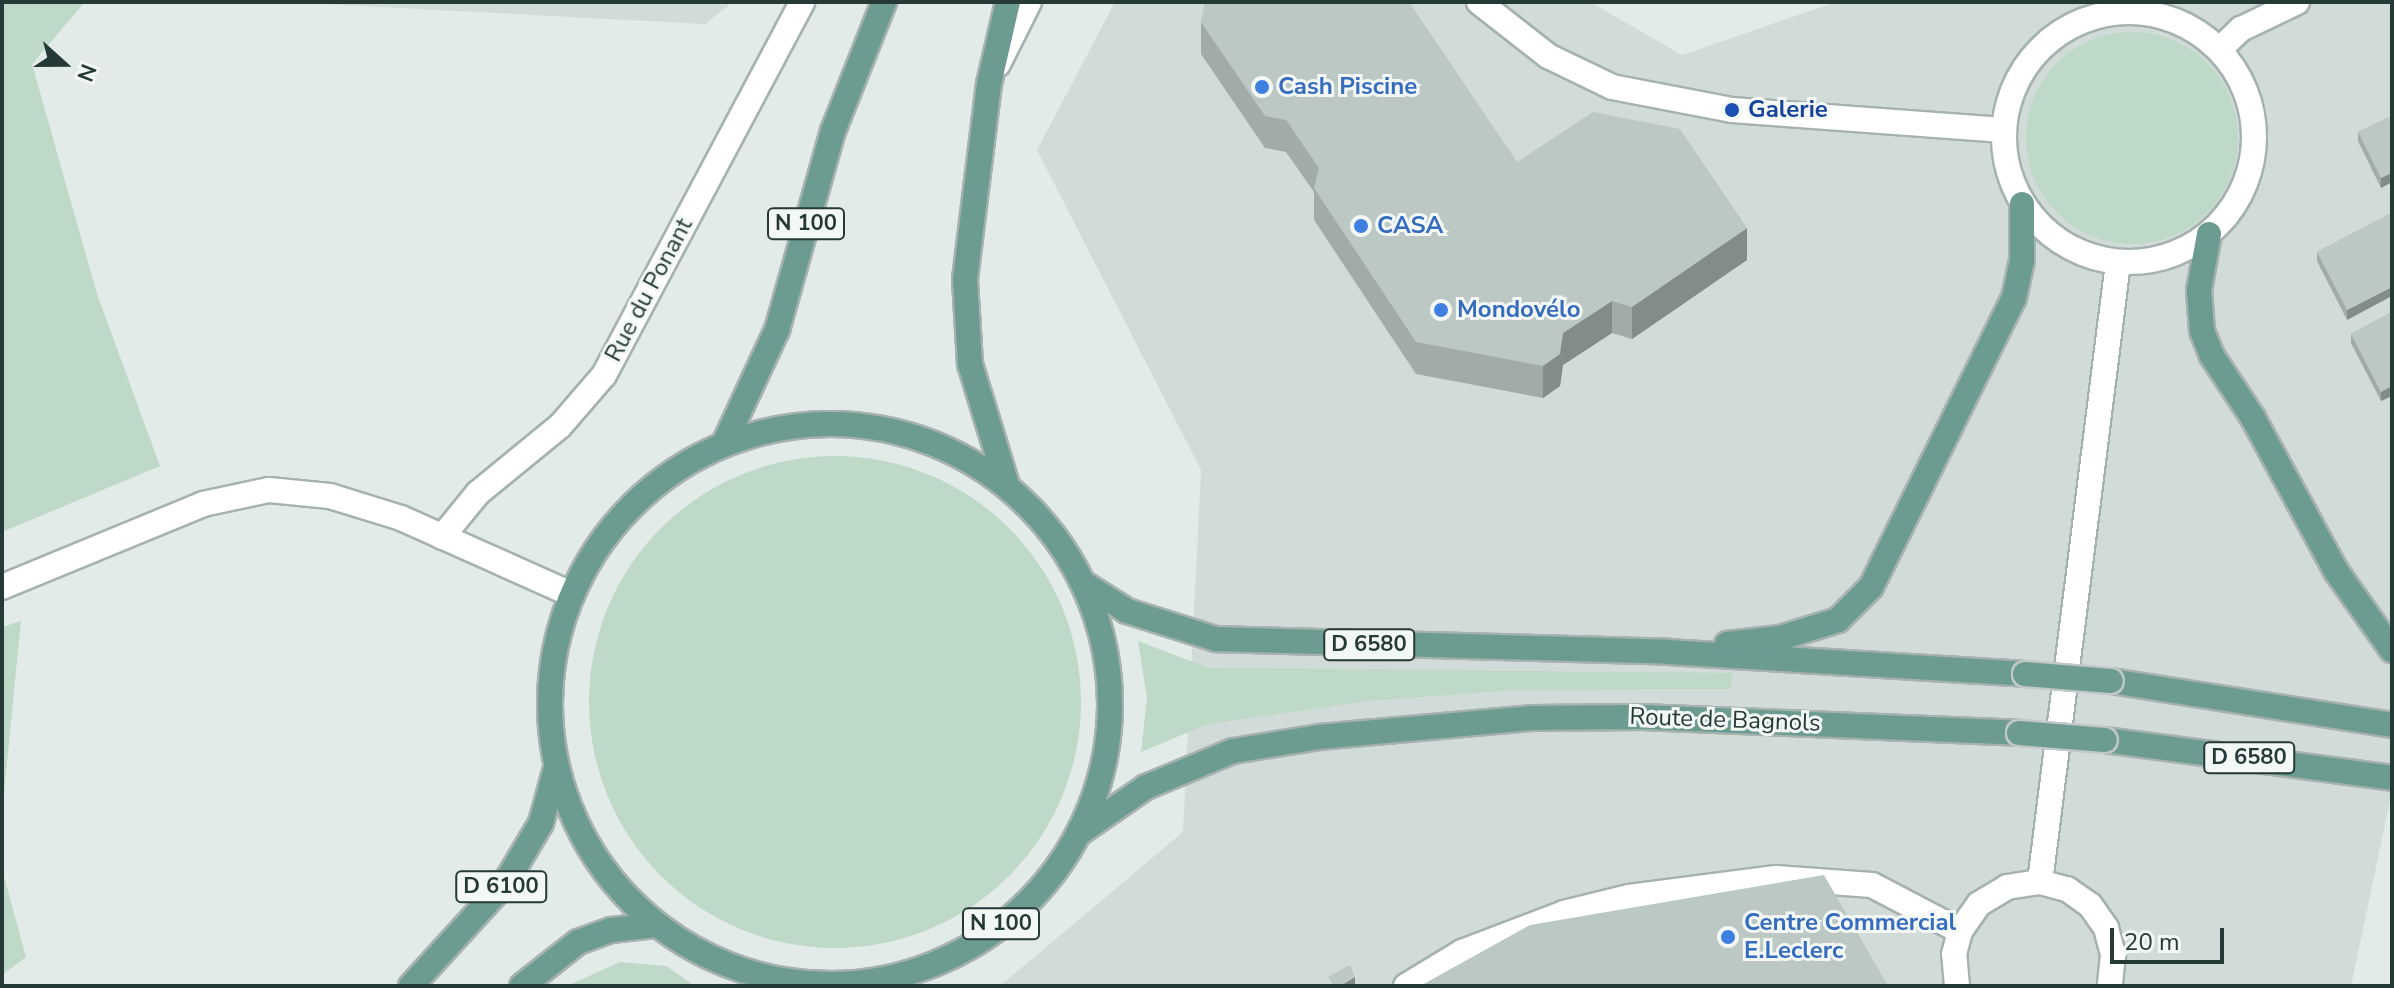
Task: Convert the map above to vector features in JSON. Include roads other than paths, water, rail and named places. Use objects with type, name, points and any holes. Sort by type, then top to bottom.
[{"type":"main road","name":"N 100","points":[[724,444],[777,330],[833,131],[884,2]]},
{"type":"main road","name":"N 100","points":[[1007,485],[970,364],[965,279],[989,84],[1008,2]]},
{"type":"main road","points":[[1668,652],[1780,638],[1838,620],[1871,587],[2014,298],[2022,261],[2022,204]]},
{"type":"main road","points":[[2209,234],[2199,290],[2202,331],[2212,356],[2253,418],[2336,571],[2392,650]]},
{"type":"main road","name":"N 100","points":[[796,425],[871,426],[943,446],[1007,485],[1050,530],[1083,583],[1101,631],[1110,683],[1108,735],[1098,786],[1078,834],[1052,875],[991,932],[940,962],[890,982],[838,985],[731,976],[656,925],[593,855],[571,813],[556,768],[549,710],[554,651],[571,594],[608,531],[660,480],[724,444],[796,425]]},
{"type":"main road","name":"D 6580","points":[[1083,583],[1127,611],[1216,639],[1668,652],[2025,674],[2111,681],[2392,725]]},
{"type":"main road","name":"Route de Bagnols","points":[[1078,834],[1146,787],[1233,751],[1319,737],[1533,718],[1626,717],[2019,733],[2105,740],[2392,778]]},
{"type":"main road","name":"D 6100","points":[[411,986],[506,882],[541,823],[556,768]]},
{"type":"main road","points":[[522,986],[578,942],[611,930],[656,925]]},
{"type":"street","name":"Rue du Ponant","points":[[442,537],[478,493],[560,426],[604,375],[802,2]]},
{"type":"street","points":[[989,84],[1029,2]]},
{"type":"street","points":[[1479,2],[1548,56],[1612,87],[1732,110],[2003,130]]},
{"type":"street","points":[[2220,49],[2241,29],[2297,2]]},
{"type":"street","points":[[2121,10],[2157,13],[2191,27],[2220,49],[2240,77],[2252,109],[2254,144],[2248,178],[2232,208],[2209,234],[2167,257],[2118,263],[2080,254],[2047,234],[2022,204],[2007,168],[2003,130],[2010,94],[2028,62],[2053,36],[2085,18],[2121,10]]},
{"type":"street","points":[[2040,882],[2118,263]]},
{"type":"street","points":[[2,587],[203,504],[269,490],[330,496],[442,537],[571,594]]},
{"type":"street","points":[[1406,986],[1488,940],[1564,913],[1629,897],[1776,878],[1872,885],[1960,931]]},
{"type":"street","points":[[1957,986],[1954,954],[1960,931],[1988,899],[2007,887],[2040,882],[2067,889],[2090,905],[2106,928],[2113,955],[2110,986]]},
{"type":"place","name":"Cash Piscine","points":[[1262,87]]},
{"type":"place","name":"Galerie","points":[[1732,110]]},
{"type":"place","name":"CASA","points":[[1361,226]]},
{"type":"place","name":"Mondovélo","points":[[1441,310]]},
{"type":"place","name":"Centre Commercial E.Leclerc","points":[[1728,937]]}]
